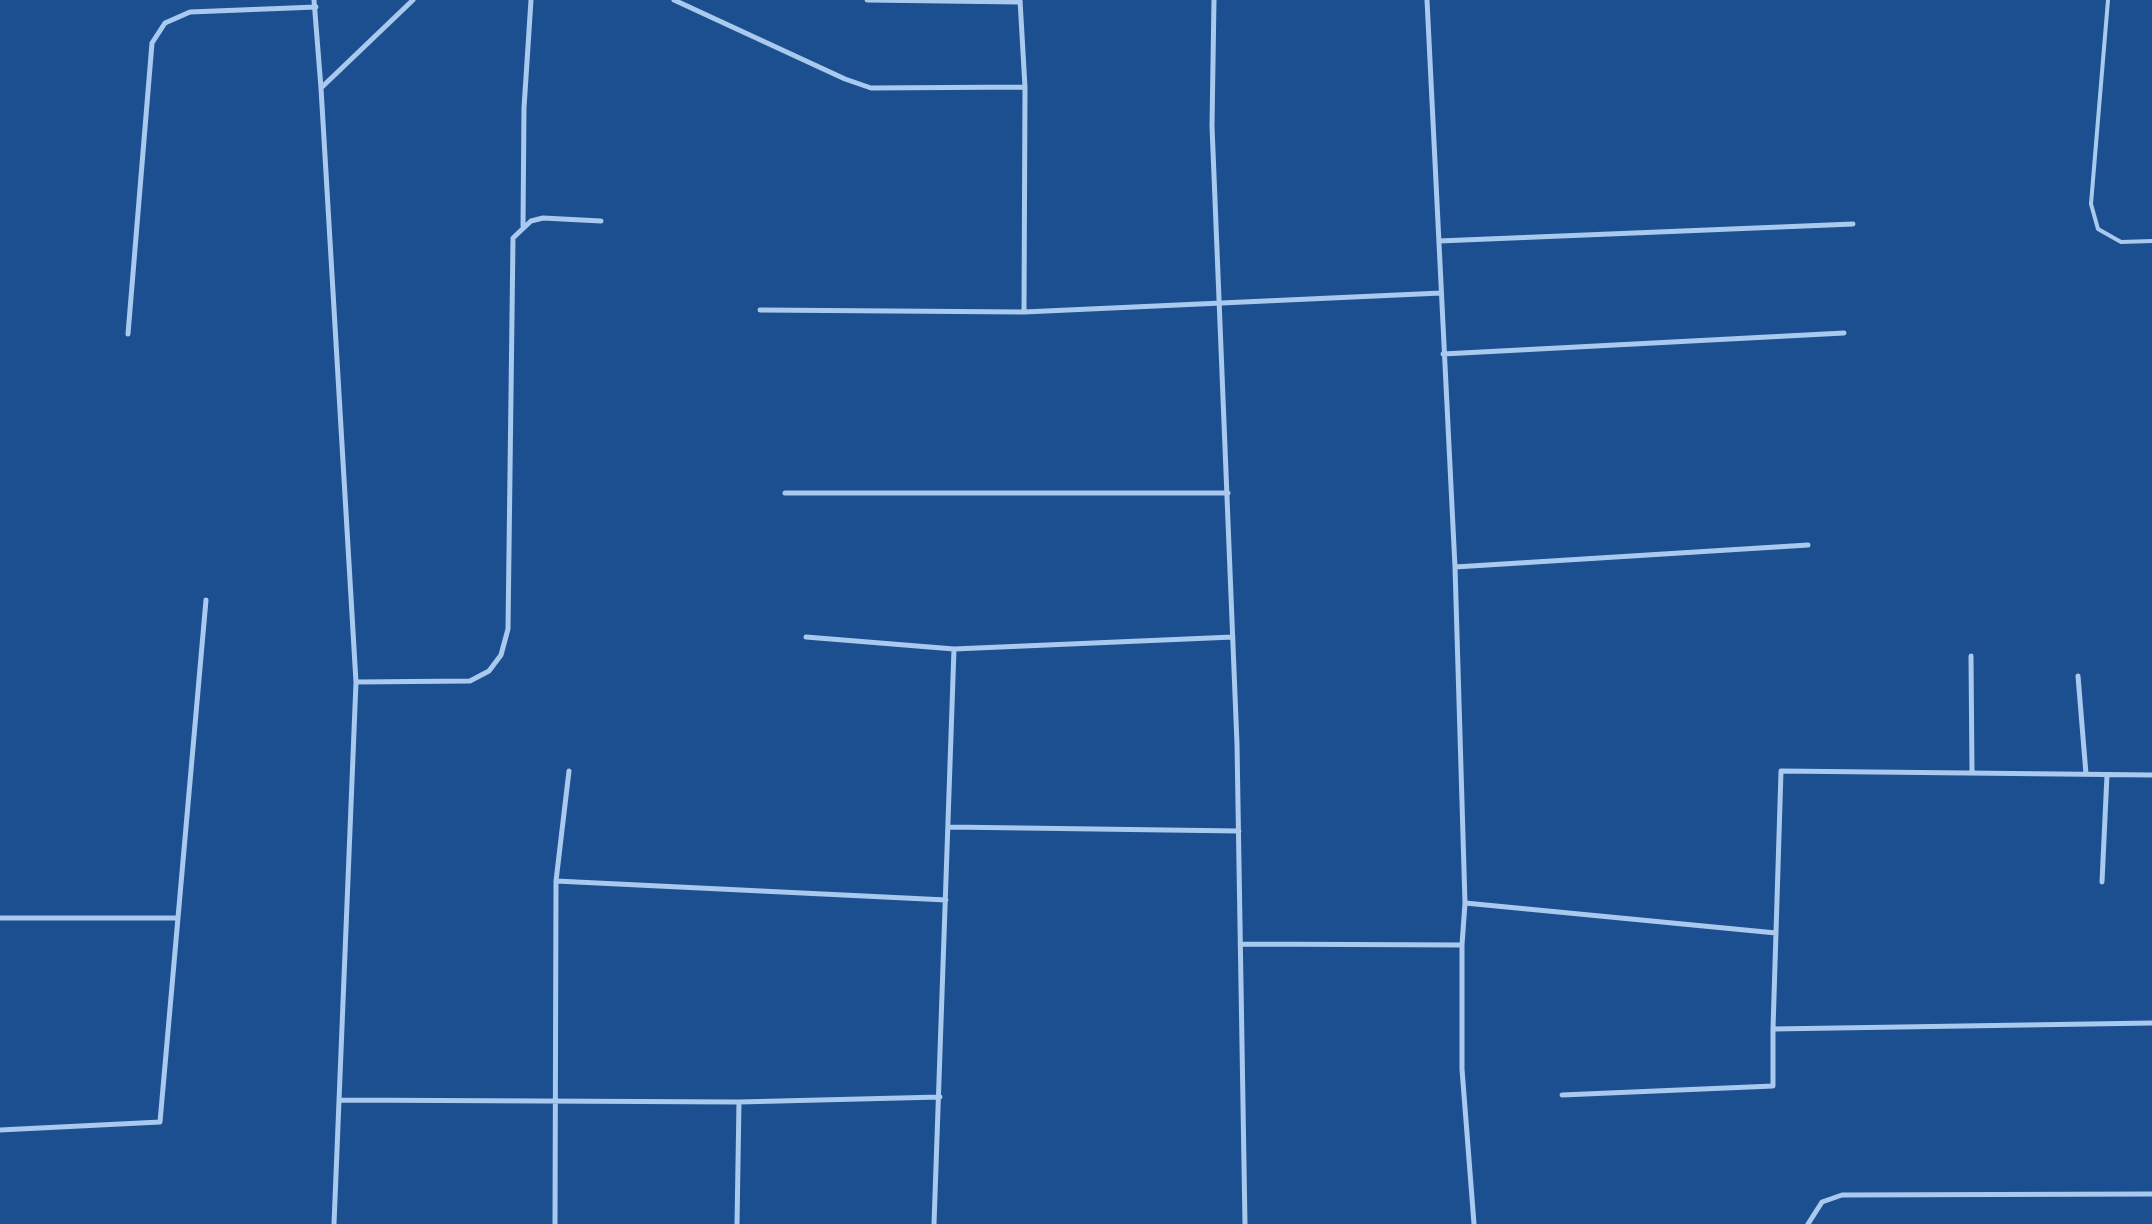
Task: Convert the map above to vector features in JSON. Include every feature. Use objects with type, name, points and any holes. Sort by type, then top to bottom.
[{"type":"street","points":[[314,0],[322,88],[356,682],[334,1224]]},
{"type":"street","points":[[322,88],[413,0]]},
{"type":"street","points":[[523,226],[524,108],[531,0]]},
{"type":"street","points":[[674,0],[845,79],[871,88],[1025,87]]},
{"type":"street","points":[[867,0],[1020,1],[1025,87],[1024,312]]},
{"type":"street","points":[[1214,0],[1212,126],[1233,637],[1245,1224]]},
{"type":"street","points":[[1428,0],[1443,354],[1455,567],[1465,903],[1462,944],[1462,1069],[1474,1224]]},
{"type":"street","points":[[128,334],[152,43],[165,23],[190,12],[316,7]]},
{"type":"street","points":[[356,682],[470,681],[489,671],[501,655],[508,629],[513,238],[523,226],[531,221],[543,218],[601,222]]},
{"type":"street","points":[[1439,241],[1852,224]]},
{"type":"street","points":[[760,310],[1024,312],[1220,301],[1441,293]]},
{"type":"street","points":[[1443,354],[1844,333]]},
{"type":"street","points":[[785,493],[1228,493]]},
{"type":"street","points":[[1455,567],[1808,545]]},
{"type":"street","points":[[0,1130],[160,1122],[206,600]]},
{"type":"street","points":[[806,637],[954,649],[1233,637]]},
{"type":"street","points":[[934,1224],[940,1097],[954,649]]},
{"type":"street","points":[[1971,656],[1972,773]]},
{"type":"street","points":[[2078,676],[2086,774]]},
{"type":"street","points":[[555,1224],[556,881],[569,771]]},
{"type":"street","points":[[1562,1095],[1773,1086],[1781,772],[2152,775]]},
{"type":"street","points":[[2102,882],[2107,775]]},
{"type":"street","points":[[949,827],[1238,832]]},
{"type":"street","points":[[556,881],[946,900]]},
{"type":"street","points":[[1465,903],[1776,933]]},
{"type":"street","points":[[0,918],[178,918]]},
{"type":"street","points":[[1240,944],[1462,944]]},
{"type":"street","points":[[1773,1029],[2152,1023]]},
{"type":"street","points":[[339,1100],[739,1102],[940,1097]]},
{"type":"street","points":[[737,1224],[739,1102]]},
{"type":"street","points":[[1808,1224],[1822,1202],[1842,1196],[2152,1194]]},
{"type":"lane","points":[[2108,0],[2091,204],[2098,228],[2121,242],[2152,241]]}]
